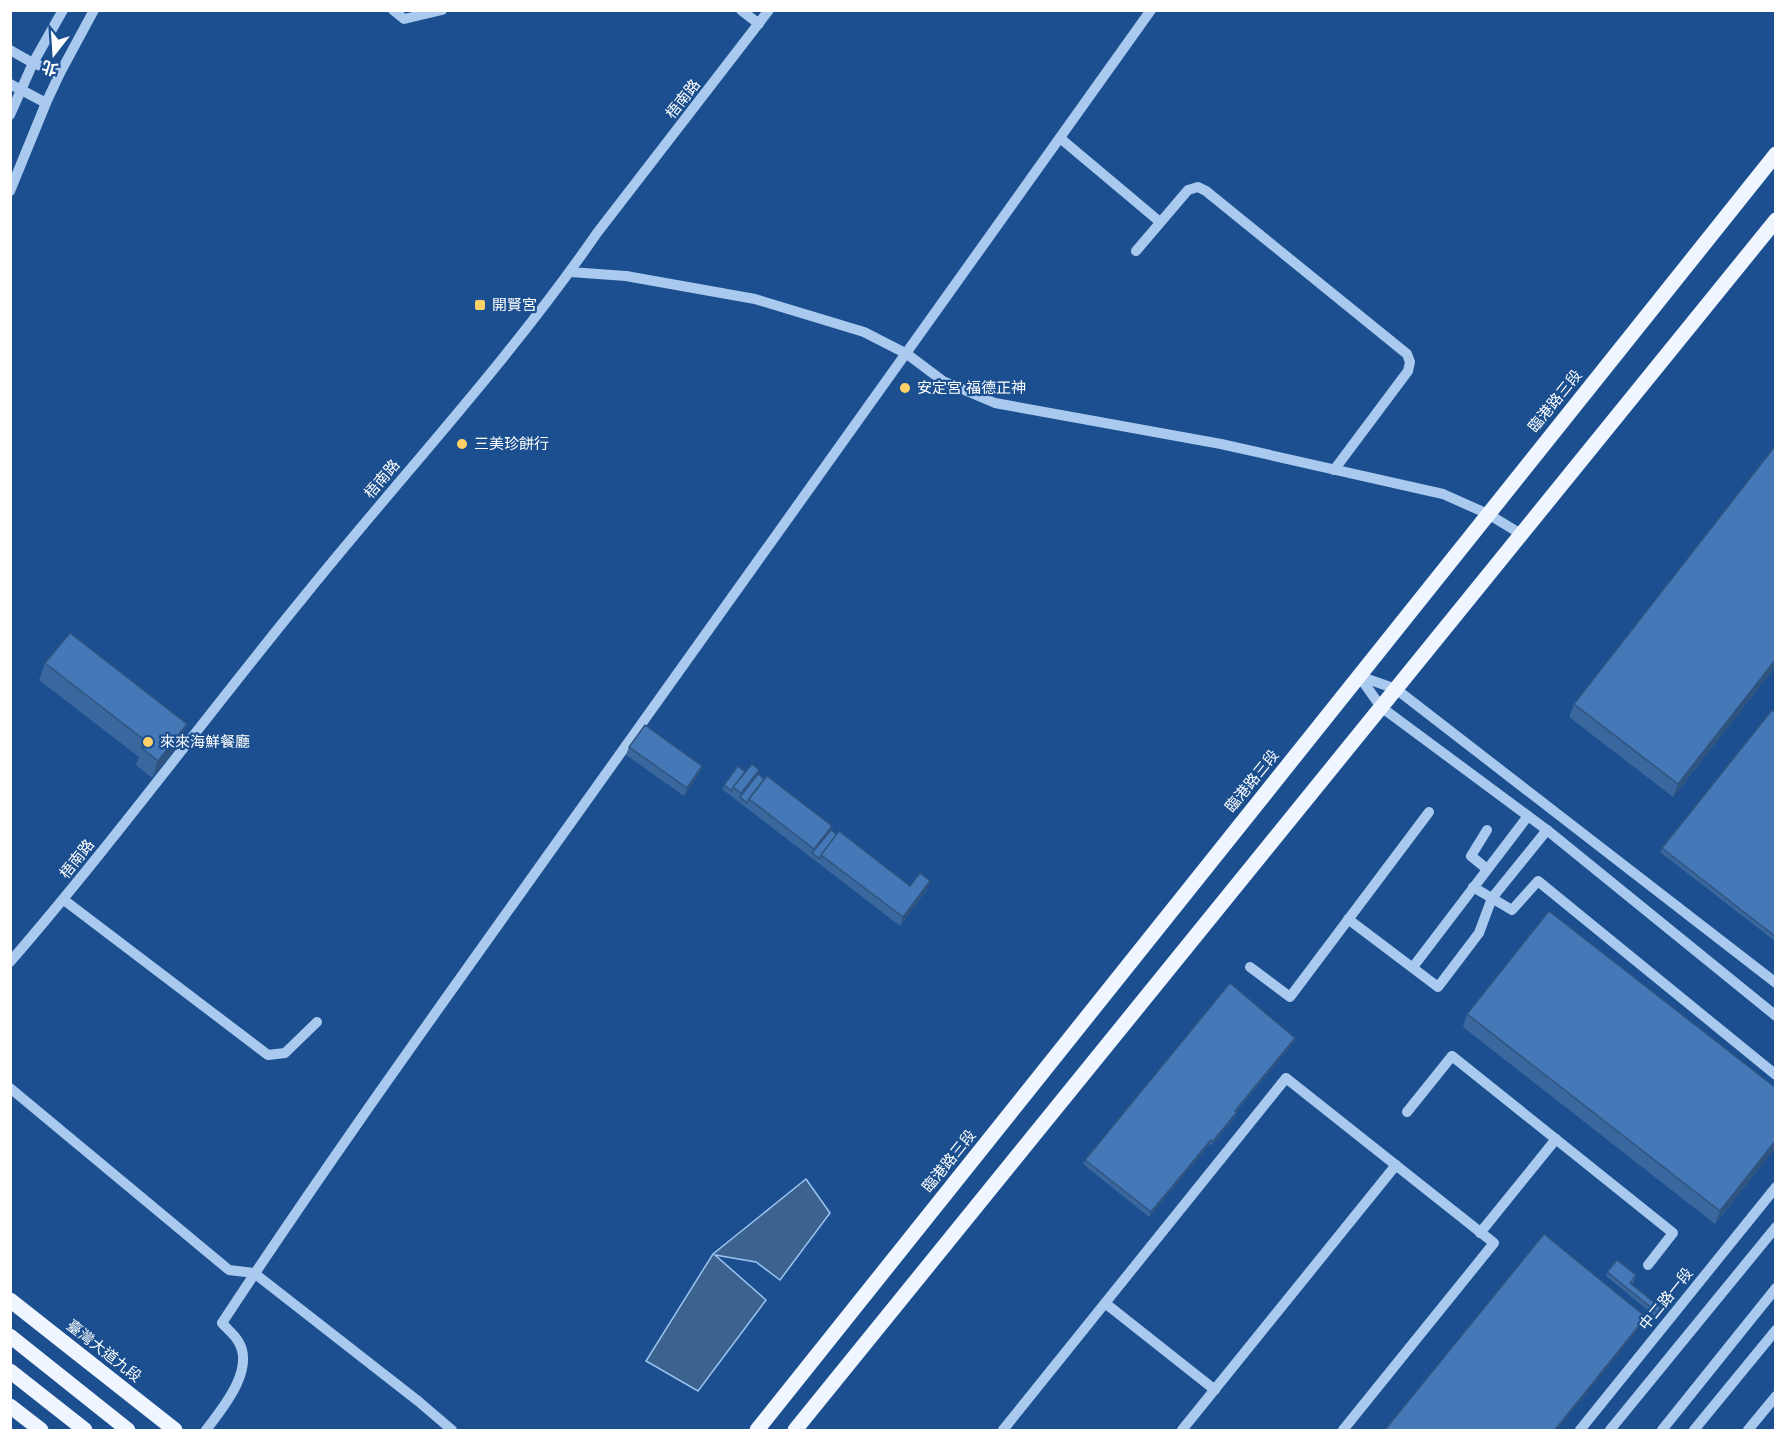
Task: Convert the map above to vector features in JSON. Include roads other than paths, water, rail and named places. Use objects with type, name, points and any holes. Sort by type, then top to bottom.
[{"type":"main road","name":"臨港路三段","points":[[757,1431],[1776,154]]},
{"type":"main road","points":[[795,1431],[1776,220]]},
{"type":"main road","name":"臺灣大道九段","points":[[10,1300],[175,1431]]},
{"type":"main road","points":[[10,1336],[128,1431]]},
{"type":"main road","points":[[10,1371],[86,1431]]},
{"type":"main road","points":[[10,1406],[40,1431]]},
{"type":"street","points":[[10,115],[33,63],[63,10]]},
{"type":"street","points":[[10,191],[46,103],[94,10]]},
{"type":"street","points":[[393,10],[404,19],[442,10]]},
{"type":"street","points":[[741,10],[759,24]]},
{"type":"street","name":"梧南路","points":[[10,962],[64,900],[302,598],[511,349],[597,233],[769,10]]},
{"type":"street","points":[[206,1431],[231,1397],[244,1364],[239,1342],[222,1323],[254,1274],[651,709],[1151,10]]},
{"type":"street","points":[[10,50],[33,63],[60,73]]},
{"type":"street","points":[[10,84],[46,103]]},
{"type":"street","points":[[1060,138],[1160,222]]},
{"type":"street","points":[[1136,251],[1188,190],[1198,187],[1206,191],[1407,354],[1410,362],[1408,371],[1334,470]]},
{"type":"street","points":[[570,272],[626,276],[755,299],[864,332],[907,354],[943,381],[995,403],[1221,444],[1443,495],[1488,514],[1521,534]]},
{"type":"street","points":[[1359,676],[1396,689],[1776,983]]},
{"type":"street","points":[[1359,676],[1381,707],[1547,830],[1776,1016]]},
{"type":"street","points":[[1250,967],[1290,997],[1429,812]]},
{"type":"street","points":[[1413,967],[1528,816]]},
{"type":"street","points":[[1487,830],[1471,856],[1487,869]]},
{"type":"street","points":[[1348,919],[1438,987],[1479,933],[1492,898],[1547,830]]},
{"type":"street","points":[[1473,887],[1512,910],[1538,881],[1776,1076]]},
{"type":"street","points":[[64,900],[268,1055],[285,1053],[317,1022]]},
{"type":"street","points":[[1407,1112],[1452,1056],[1673,1233],[1647,1265]]},
{"type":"street","points":[[1003,1431],[1286,1078],[1494,1243],[1343,1431]]},
{"type":"street","points":[[10,1088],[229,1270],[254,1274],[409,1394],[452,1431]]},
{"type":"street","points":[[1480,1233],[1556,1139]]},
{"type":"street","points":[[1188,1428],[1215,1390],[1396,1165]]},
{"type":"street","name":"中二路一段","points":[[1580,1431],[1776,1187]]},
{"type":"street","points":[[1610,1431],[1776,1227]]},
{"type":"street","points":[[1662,1431],[1776,1288]]},
{"type":"street","points":[[1105,1303],[1215,1390]]},
{"type":"street","points":[[1694,1431],[1776,1330]]},
{"type":"street","points":[[1748,1431],[1776,1396]]},
{"type":"water","points":[[806,1179],[830,1213],[780,1280],[756,1262],[715,1255],[766,1300],[698,1391],[646,1361],[713,1254]]},
{"type":"place","name":"開賢宮","points":[[480,305]]},
{"type":"place","name":"安定宮 福德正神","points":[[905,388]]},
{"type":"place","name":"三美珍餅行","points":[[462,444]]},
{"type":"place","name":"來來海鮮餐廳","points":[[148,742]]}]
